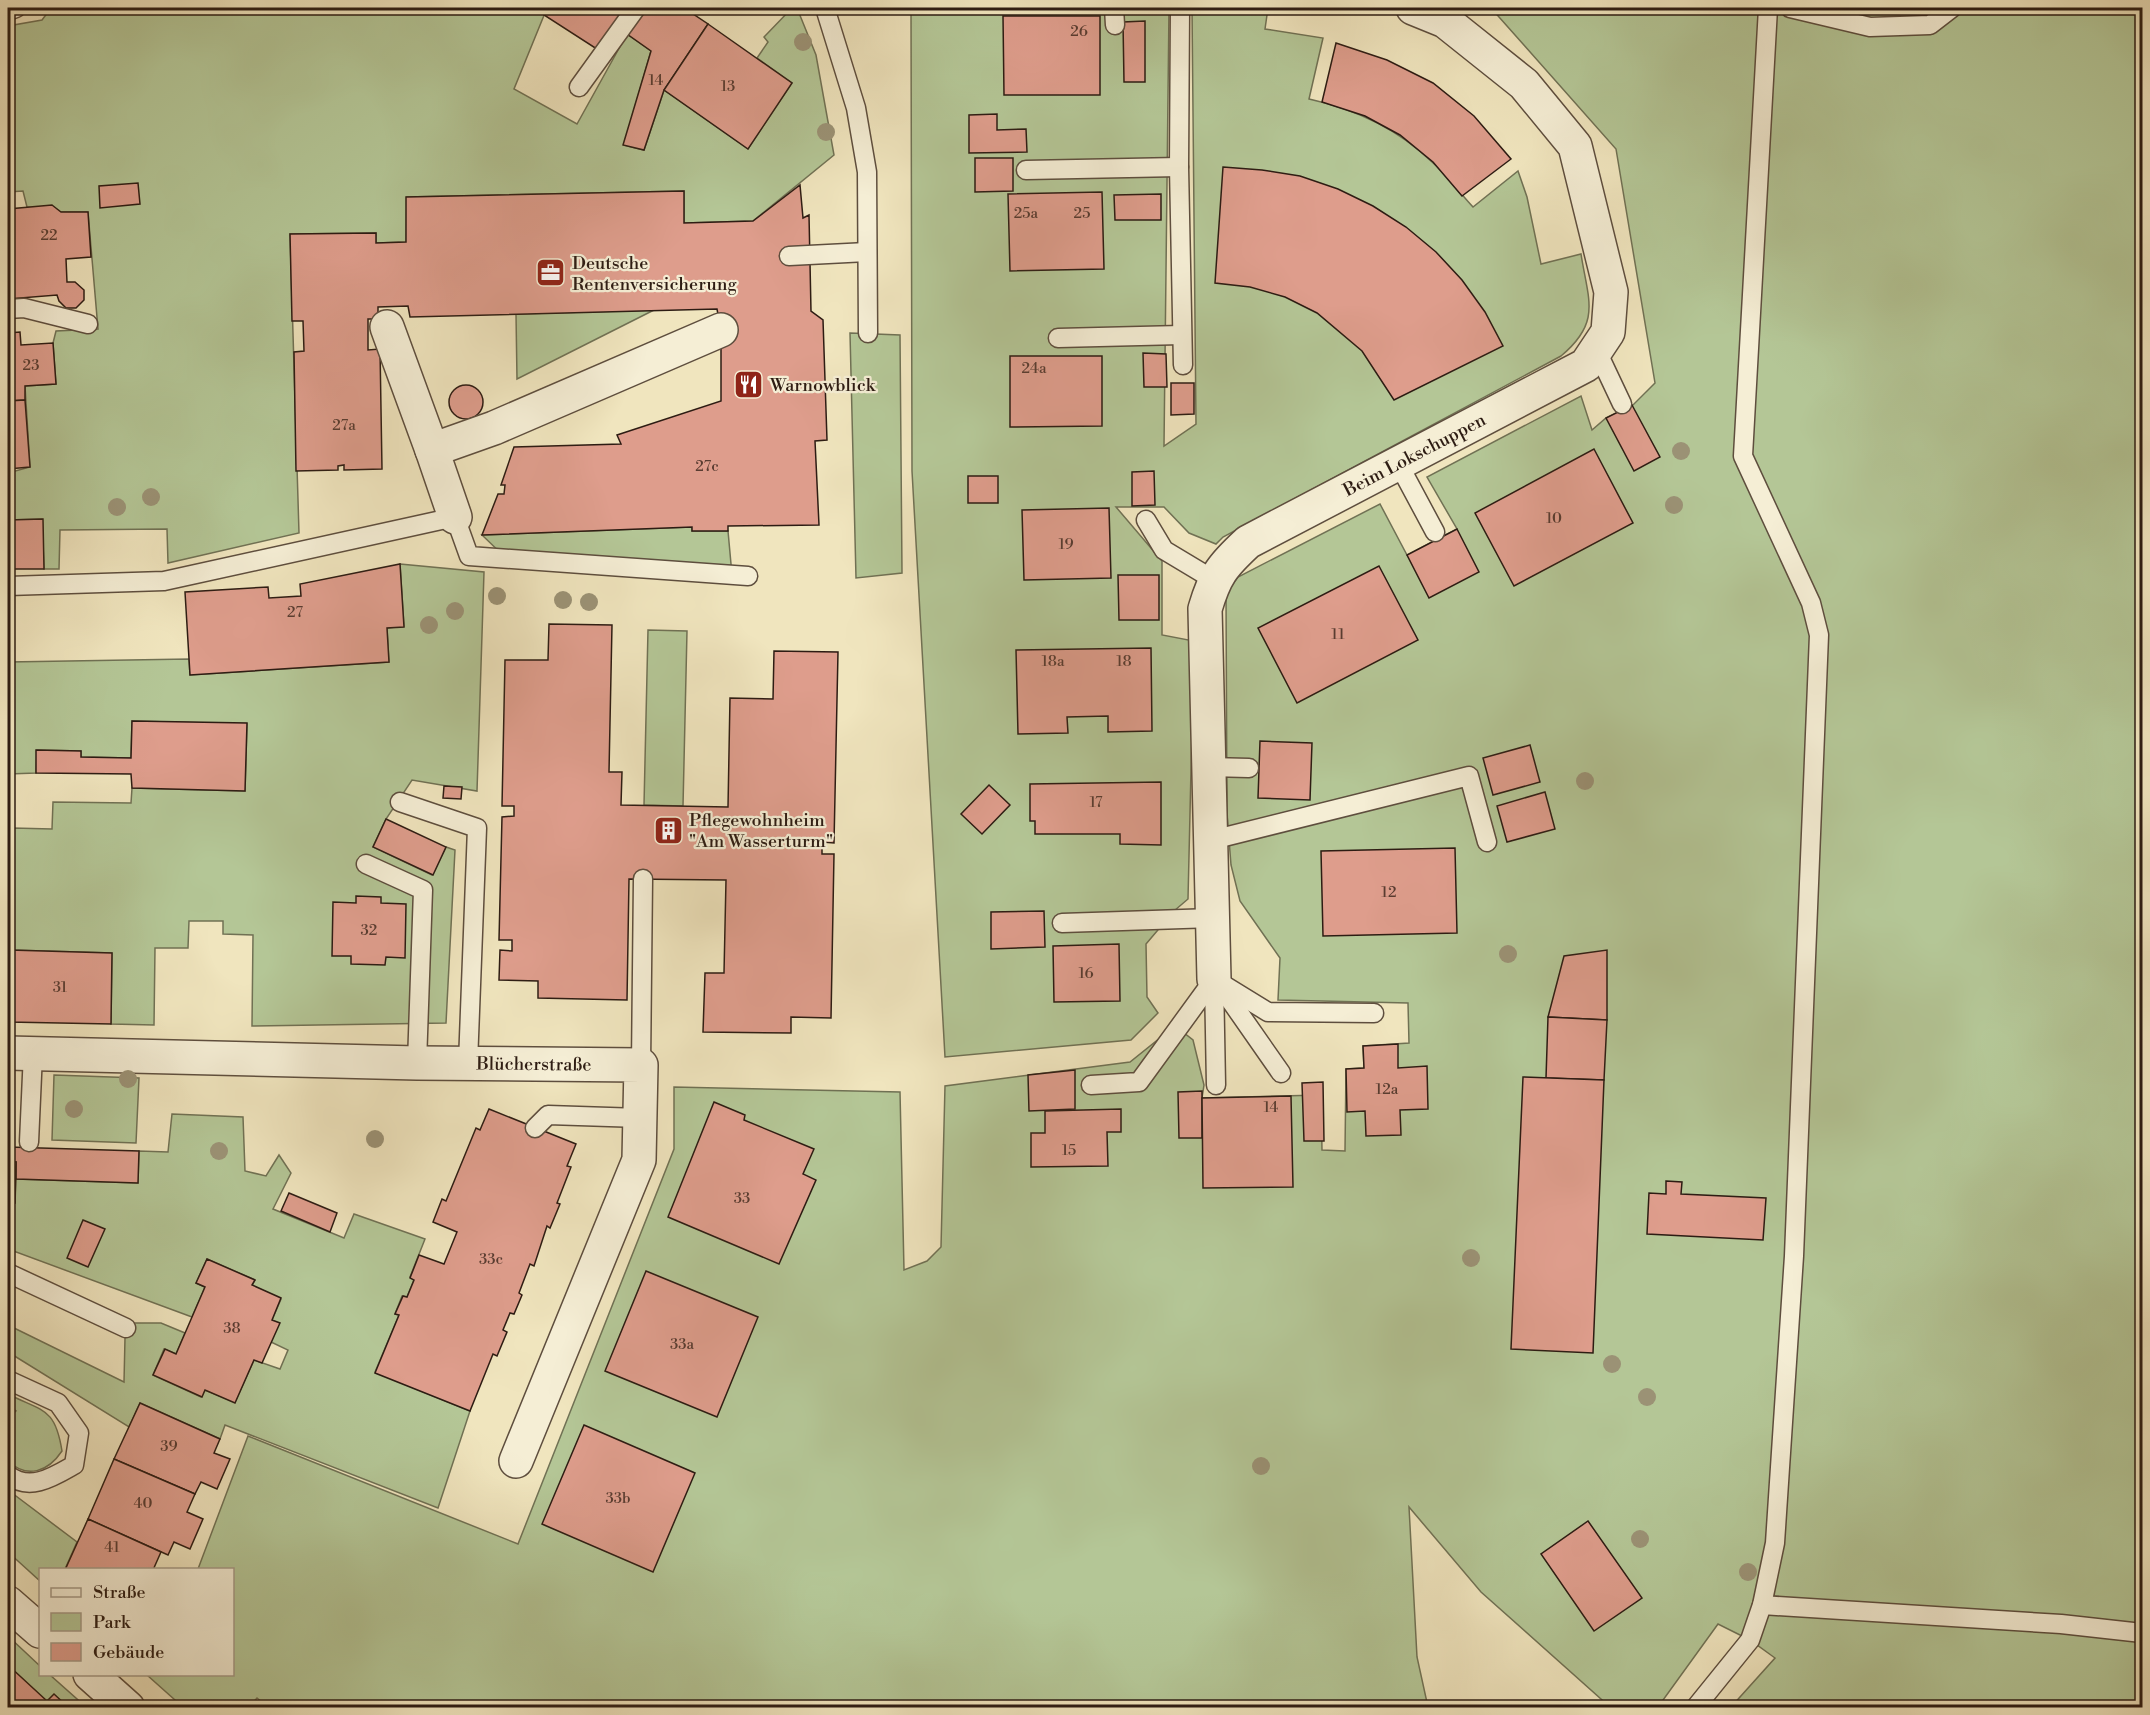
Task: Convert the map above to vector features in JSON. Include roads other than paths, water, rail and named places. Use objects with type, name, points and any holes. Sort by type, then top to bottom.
[{"type":"street","name":"Beim Lokschuppen","points":[[1214,979],[1204,609],[1214,580],[1228,561],[1248,542],[1586,365],[1598,351],[1608,332],[1611,292],[1575,146],[1524,84],[1445,21],[1413,8]]},
{"type":"street","points":[[387,327],[455,517]]},
{"type":"street","points":[[432,450],[494,428],[721,330]]},
{"type":"street","name":"Blücherstraße","points":[[20,1053],[468,1064],[641,1065]]},
{"type":"street","points":[[516,1461],[639,1160],[641,1065]]},
{"type":"street","points":[[8,1603],[39,1630]]},
{"type":"street","points":[[92,1676],[128,1707]]},
{"type":"lane","points":[[8,11],[16,8]]},
{"type":"lane","points":[[579,87],[636,8]]},
{"type":"lane","points":[[825,8],[858,118],[867,172],[868,333]]},
{"type":"lane","points":[[1180,8],[1179,167],[1183,365]]},
{"type":"lane","points":[[1695,1707],[1750,1640],[1762,1605],[1775,1543],[1794,1256],[1819,635],[1811,603],[1743,456],[1768,8]]},
{"type":"lane","points":[[1790,8],[1870,27],[1929,25],[1952,8]]},
{"type":"lane","points":[[1026,170],[1179,167]]},
{"type":"lane","points":[[789,256],[867,252]]},
{"type":"lane","points":[[8,309],[24,308],[88,324]]},
{"type":"lane","points":[[1058,338],[1181,335]]},
{"type":"lane","points":[[1598,351],[1622,404]]},
{"type":"lane","points":[[1398,463],[1435,532]]},
{"type":"lane","points":[[8,586],[164,581],[455,517],[469,556],[748,576]]},
{"type":"lane","points":[[1146,520],[1164,550],[1214,580]]},
{"type":"lane","points":[[1209,767],[1250,768]]},
{"type":"lane","points":[[1212,840],[1469,776],[1487,842]]},
{"type":"lane","points":[[400,802],[477,828],[468,1064]]},
{"type":"lane","points":[[366,864],[423,890],[417,1063]]},
{"type":"lane","points":[[641,1065],[643,879]]},
{"type":"lane","points":[[1062,923],[1213,918]]},
{"type":"lane","points":[[1214,979],[1268,1012],[1374,1013]]},
{"type":"lane","points":[[1214,979],[1281,1073]]},
{"type":"lane","points":[[1214,979],[1216,1085]]},
{"type":"lane","points":[[1091,1085],[1139,1082],[1214,979]]},
{"type":"lane","points":[[20,1053],[29,1142]]},
{"type":"lane","points":[[536,1128],[548,1115],[640,1118]]},
{"type":"lane","points":[[8,1272],[126,1328]]},
{"type":"lane","points":[[8,1380],[58,1403],[79,1433],[74,1465],[45,1482],[16,1482],[8,1475]]},
{"type":"lane","points":[[1762,1605],[2061,1624],[2142,1633]]},
{"type":"place","name":"Deutsche Rentenversicherung","points":[[551,273]]},
{"type":"place","name":"Warnowblick","points":[[749,385]]},
{"type":"place","name":"Pflegewohnheim \"Am Wasserturm\"","points":[[668,830]]}]
